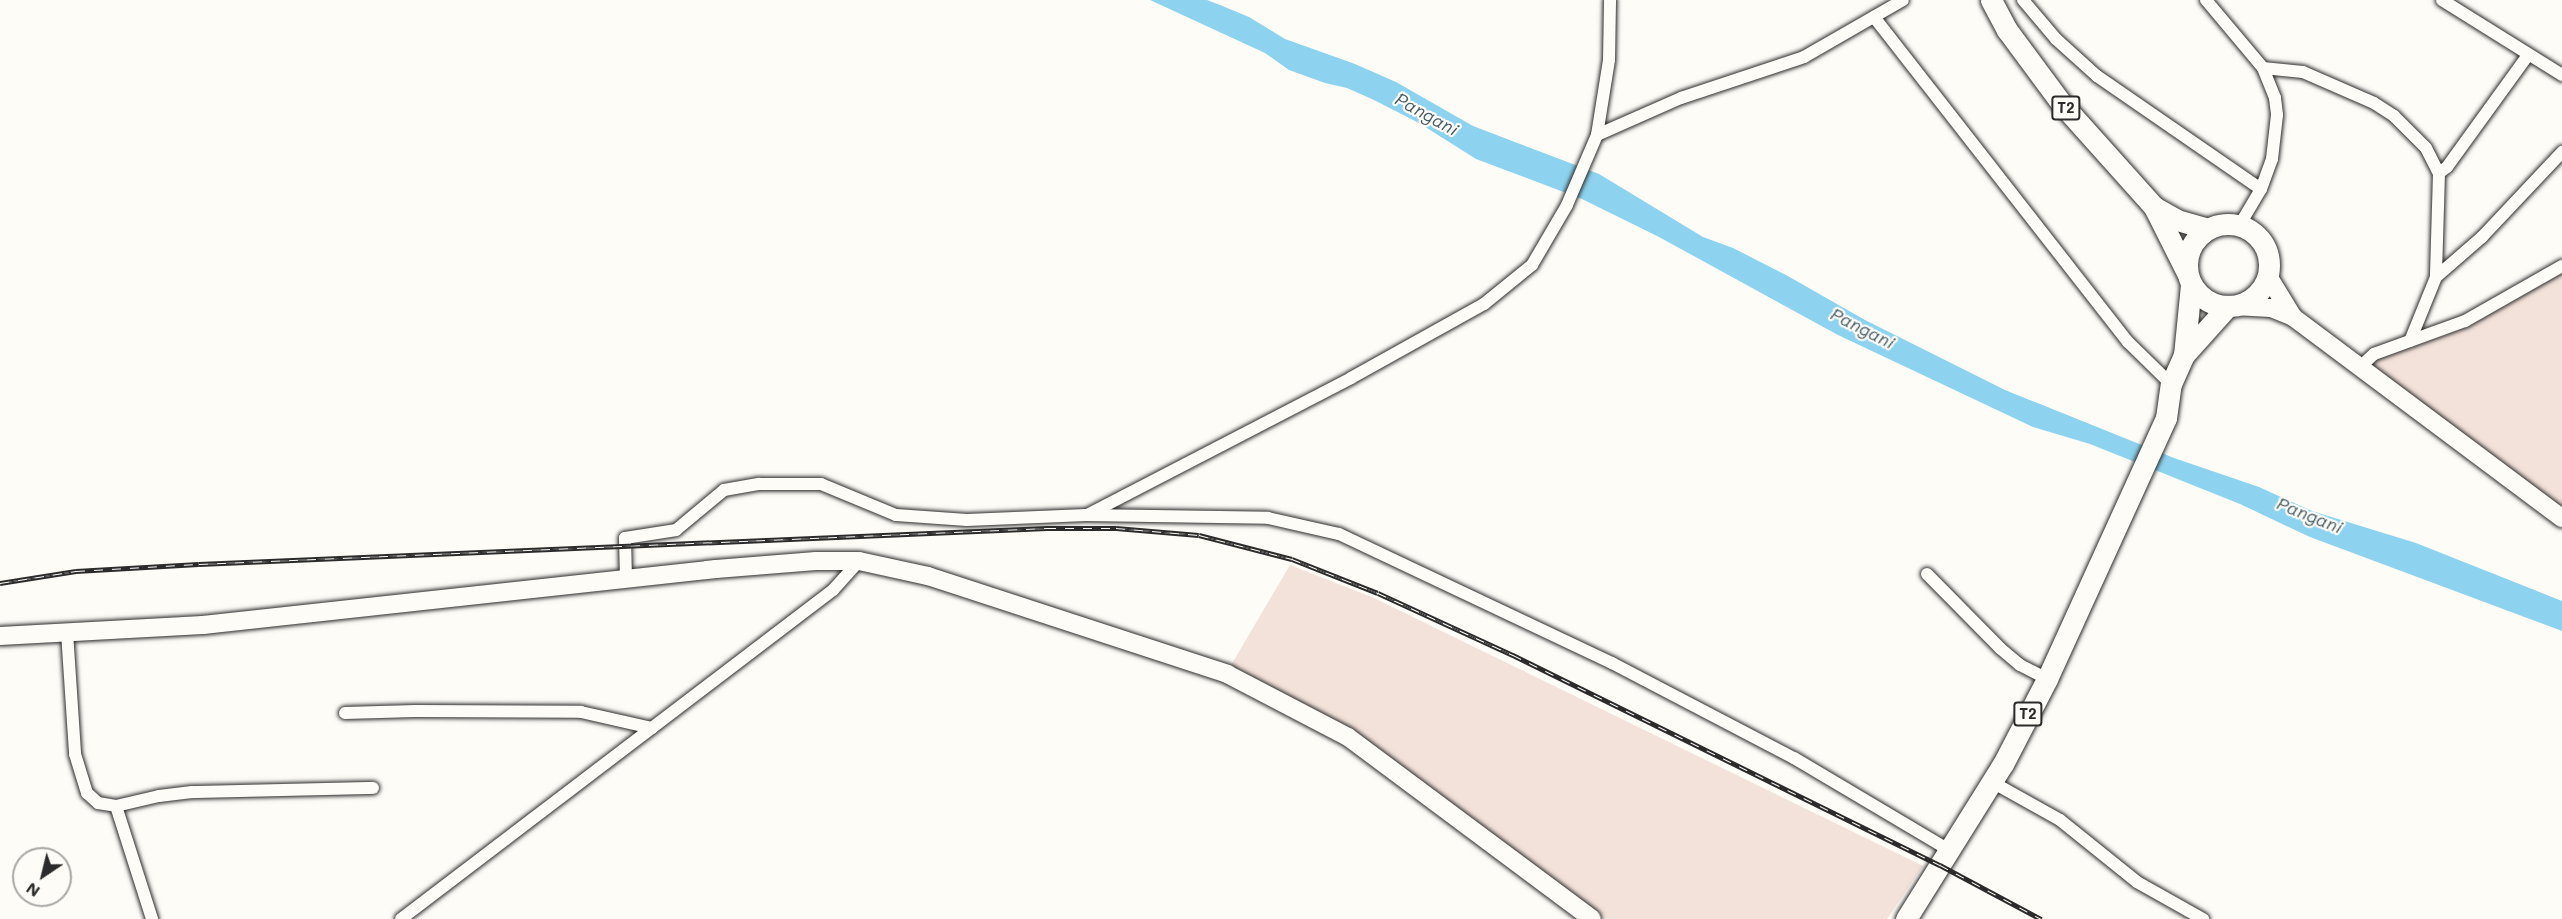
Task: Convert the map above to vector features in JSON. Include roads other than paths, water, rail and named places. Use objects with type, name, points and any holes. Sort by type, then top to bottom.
[{"type":"highway","name":"T2","points":[[1991,0],[2007,30],[2061,103],[2154,207],[2172,238],[2189,279],[2207,301],[2231,306],[2249,301],[2261,290],[2268,276]]},
{"type":"highway","name":"T2","points":[[2154,207],[2177,220],[2208,229]]},
{"type":"highway","name":"T2","points":[[2184,355],[2191,247],[2208,229],[2224,224],[2240,226]]},
{"type":"highway","points":[[2240,226],[2253,233],[2264,245],[2269,260],[2268,276]]},
{"type":"highway","name":"T2","points":[[1906,919],[1992,782],[2047,679],[2166,418],[2171,384],[2184,355],[2231,306]]},
{"type":"main road","points":[[2268,276],[2293,317]]},
{"type":"main road","points":[[2231,306],[2264,307],[2293,317],[2562,518]]},
{"type":"main road","points":[[0,636],[203,625],[626,579],[816,561],[859,561],[928,576],[1227,674],[1348,736],[1592,919]]},
{"type":"street","points":[[1086,515],[1351,378],[1484,304],[1532,266],[1567,205],[1597,135],[1609,60],[1610,0]]},
{"type":"street","points":[[1597,135],[1681,98],[1804,57],[1903,0]]},
{"type":"street","points":[[2024,0],[2056,39],[2097,76],[2261,189]]},
{"type":"street","points":[[2206,0],[2263,68],[2270,82],[2277,115],[2272,159],[2261,189],[2240,226]]},
{"type":"street","points":[[2442,0],[2493,30],[2528,56],[2537,57],[2562,75]]},
{"type":"street","points":[[1874,17],[2128,342],[2171,384]]},
{"type":"street","points":[[2439,173],[2447,167],[2528,56]]},
{"type":"street","points":[[2263,68],[2303,72],[2374,103],[2394,116],[2426,147],[2439,173],[2436,277],[2410,340]]},
{"type":"street","points":[[2436,277],[2482,237],[2562,152]]},
{"type":"street","points":[[2359,368],[2374,354],[2465,321],[2562,266]]},
{"type":"street","points":[[626,579],[625,538],[676,530],[724,490],[759,484],[821,484],[896,514],[967,520],[1086,515],[1268,518],[1339,534],[1612,663],[1803,763],[1949,850]]},
{"type":"street","points":[[401,919],[833,590],[859,561]]},
{"type":"street","points":[[1927,574],[2001,649],[2020,664],[2047,679]]},
{"type":"street","points":[[67,632],[75,754],[87,793],[98,803],[116,806],[159,796],[192,792],[373,789]]},
{"type":"street","points":[[345,713],[581,712],[652,728]]},
{"type":"street","points":[[1992,782],[2060,820],[2137,882],[2203,919]]},
{"type":"street","points":[[116,806],[152,919]]},
{"type":"water","name":"Pangani","points":[[1150,0],[1207,0],[1220,5],[1249,17],[1285,39],[1355,64],[1396,82],[1473,126],[1599,174],[1703,237],[1733,248],[1865,320],[2005,390],[2174,458],[2259,487],[2312,511],[2416,543],[2562,601],[2562,631],[2310,537],[2240,504],[2090,444],[2033,427],[1838,335],[1659,237],[1582,199],[1476,159],[1419,123],[1374,100],[1347,88],[1289,70],[1265,53]]},
{"type":"railway","points":[[0,583],[76,571],[199,564],[1047,528],[1116,528],[1199,535],[1292,559],[1378,593],[1513,655],[1940,865],[2041,919]]}]
